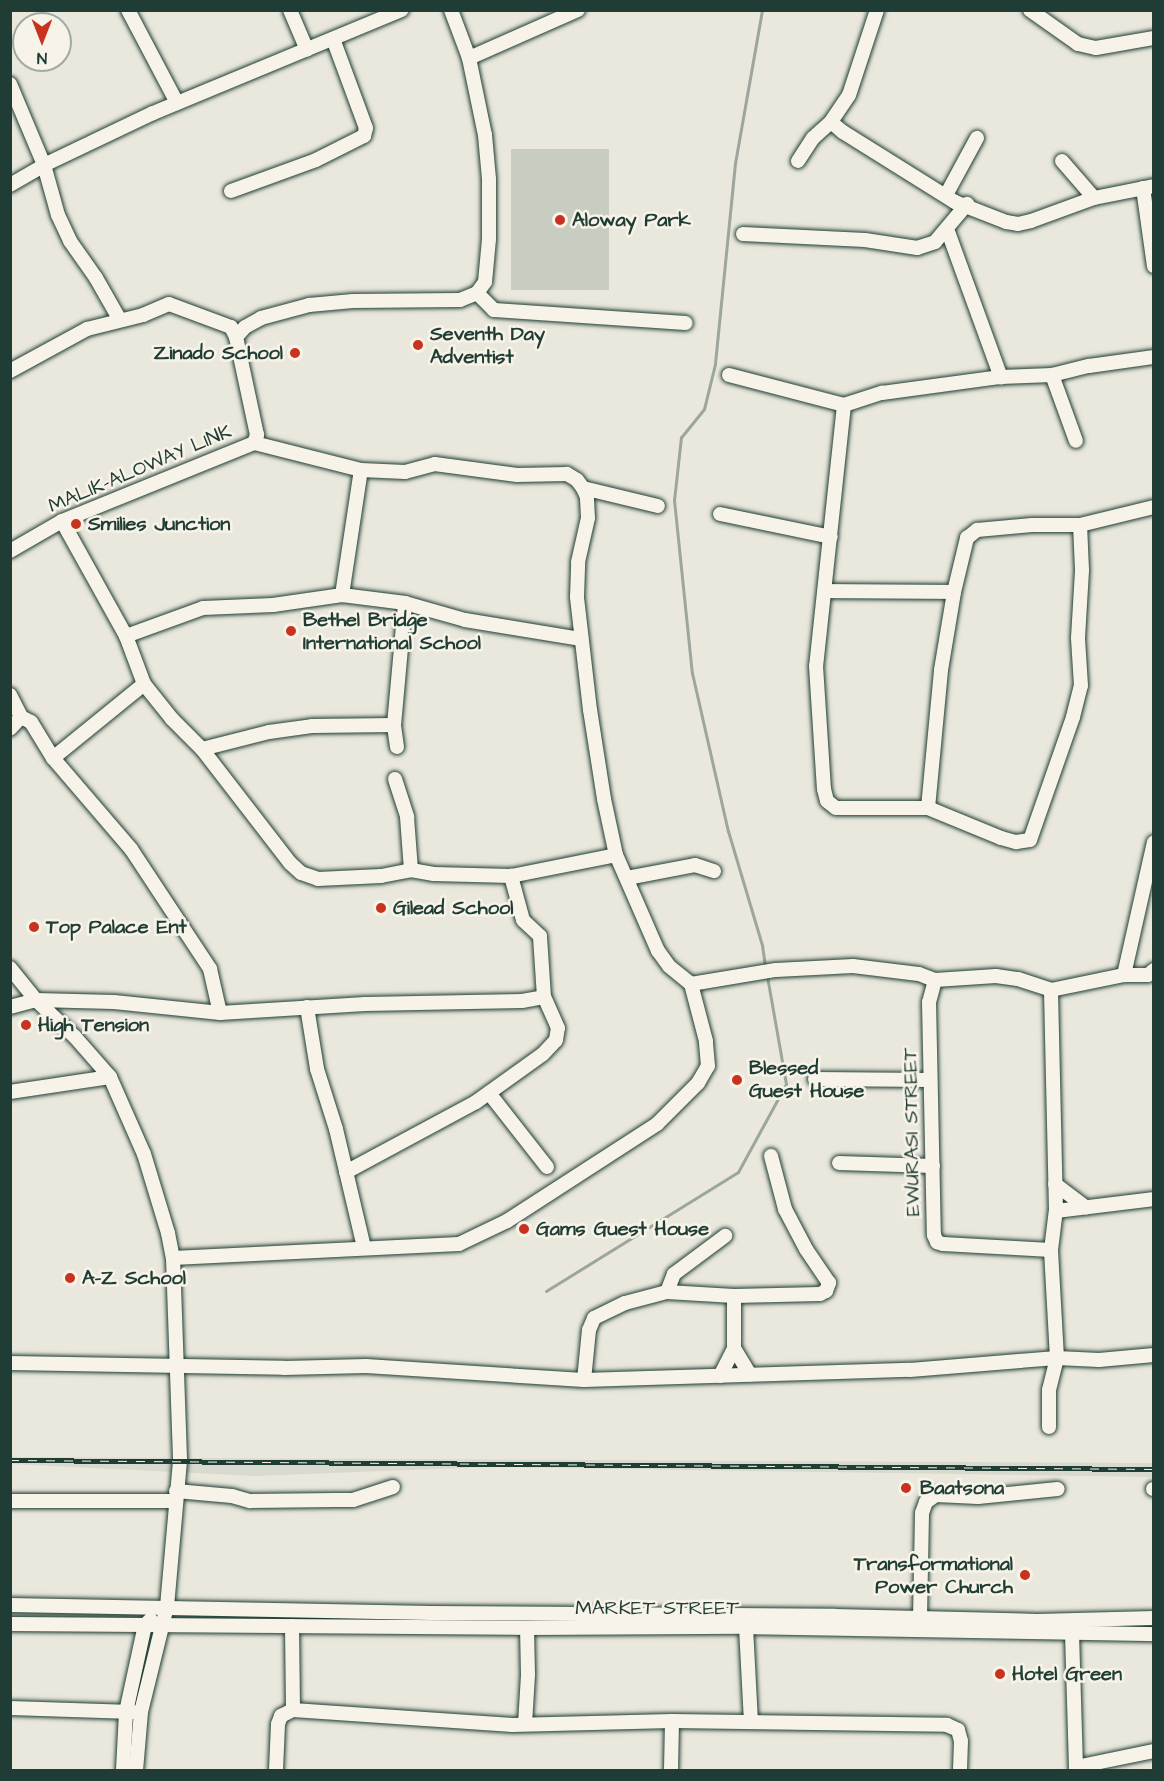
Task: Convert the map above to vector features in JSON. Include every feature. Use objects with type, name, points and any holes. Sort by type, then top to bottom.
[{"type":"street","points":[[128,10],[177,104]]},
{"type":"street","points":[[290,10],[308,50]]},
{"type":"street","points":[[10,185],[44,165],[177,104],[402,10]]},
{"type":"street","points":[[10,371],[87,329],[142,315],[169,304],[231,327],[236,337],[245,327],[261,318],[309,305],[353,301],[460,300],[477,293],[485,282],[489,239],[489,179],[485,135],[469,58],[451,10]]},
{"type":"street","points":[[469,58],[578,10]]},
{"type":"street","points":[[798,161],[813,138],[831,122],[849,95],[877,10]]},
{"type":"street","points":[[1030,10],[1078,44],[1096,48],[1154,38]]},
{"type":"street","points":[[231,191],[316,160],[364,136],[366,128],[333,39]]},
{"type":"street","points":[[10,84],[44,165],[58,215],[70,241],[96,278],[120,320]]},
{"type":"street","points":[[831,122],[955,202],[967,204],[1006,222],[1018,224],[1094,198],[1148,187],[1154,266]]},
{"type":"street","points":[[946,195],[977,138]]},
{"type":"street","points":[[1062,161],[1094,198]]},
{"type":"street","points":[[743,234],[865,240],[917,248],[935,242],[967,204]]},
{"type":"street","points":[[947,229],[1001,376]]},
{"type":"street","points":[[477,293],[494,310],[686,323]]},
{"type":"street","name":"MALIK-ALOWAY LINK","points":[[10,551],[62,521],[254,443],[256,435],[236,337]]},
{"type":"street","points":[[729,375],[844,405],[882,393],[1001,376],[1052,375],[1089,366],[1154,357]]},
{"type":"street","points":[[1052,375],[1076,441]]},
{"type":"street","points":[[844,405],[816,666],[824,789],[827,801],[836,808],[927,808],[1016,842],[1030,840],[1034,835],[1081,686],[1078,638],[1082,570],[1080,525]]},
{"type":"street","points":[[173,1258],[297,1253],[364,1247],[417,1248],[459,1244],[507,1221],[657,1124],[698,1083],[708,1066],[706,1041],[691,984],[669,966],[657,951],[616,855],[604,799],[581,639],[578,562],[588,518],[587,497],[583,488],[577,480],[567,474],[517,475],[435,464],[405,472],[361,470],[254,443]]},
{"type":"street","points":[[342,595],[361,470]]},
{"type":"street","points":[[583,488],[658,506]]},
{"type":"street","points":[[927,808],[941,670],[954,592],[967,538],[977,530],[1032,525],[1080,525],[1154,507]]},
{"type":"street","points":[[720,514],[831,537]]},
{"type":"street","points":[[62,521],[126,636],[144,684],[172,719],[202,749],[290,863],[301,873],[318,879],[381,876],[411,870],[434,874],[510,876],[616,855]]},
{"type":"street","points":[[825,591],[954,592]]},
{"type":"street","points":[[126,636],[203,608],[273,605],[342,595],[405,603],[465,620],[581,639]]},
{"type":"street","points":[[398,747],[394,724],[405,603]]},
{"type":"street","points":[[53,758],[144,684]]},
{"type":"street","points":[[10,695],[21,717],[31,722],[53,758],[131,849],[210,969],[220,1013]]},
{"type":"street","points":[[10,729],[21,717]]},
{"type":"street","points":[[202,749],[269,732],[312,726],[394,724]]},
{"type":"street","points":[[395,779],[407,817],[411,870]]},
{"type":"street","points":[[1124,975],[1135,915],[1154,842]]},
{"type":"street","points":[[627,878],[695,865],[714,870]]},
{"type":"street","points":[[346,1172],[489,1093],[543,1054],[556,1040],[558,1028],[543,997],[540,936],[523,920],[510,876]]},
{"type":"street","points":[[691,984],[776,970],[869,967],[919,974],[935,980],[996,976],[1018,979],[1052,990],[1124,975],[1148,975],[1154,970]]},
{"type":"street","points":[[10,968],[36,1000],[75,1037],[110,1077],[144,1154],[168,1233],[173,1258],[180,1461],[176,1496],[173,1607],[160,1625],[141,1713],[136,1770]]},
{"type":"street","name":"EWURASI STREET","points":[[935,980],[929,1002],[934,1235],[937,1242],[1051,1250]]},
{"type":"street","points":[[1049,1427],[1049,1390],[1057,1358],[1051,1250],[1056,1211],[1052,990]]},
{"type":"street","points":[[10,1007],[36,1000],[114,1002],[220,1013],[307,1007],[522,1001],[543,997]]},
{"type":"street","points":[[307,1007],[317,1069],[364,1247]]},
{"type":"street","points":[[10,1092],[110,1077]]},
{"type":"street","points":[[815,1079],[930,1080]]},
{"type":"street","points":[[489,1093],[547,1167]]},
{"type":"street","points":[[584,1380],[589,1330],[594,1318],[625,1303],[667,1292],[734,1296],[820,1294],[828,1288],[829,1283],[788,1216],[771,1156]]},
{"type":"street","points":[[839,1163],[933,1166]]},
{"type":"street","points":[[1055,1184],[1086,1208]]},
{"type":"street","points":[[1056,1211],[1154,1200]]},
{"type":"street","points":[[667,1292],[674,1274],[725,1236]]},
{"type":"street","points":[[720,1376],[734,1348],[734,1296]]},
{"type":"street","points":[[734,1348],[750,1375]]},
{"type":"street","points":[[10,1363],[366,1366],[584,1380],[971,1367],[1057,1358],[1100,1360],[1154,1354]]},
{"type":"street","points":[[10,1501],[176,1496],[232,1496],[250,1501],[353,1500],[393,1487]]},
{"type":"street","points":[[920,1618],[922,1513],[926,1502],[936,1495],[978,1497],[1058,1490]]},
{"type":"street","name":"MARKET STREET","points":[[10,1605],[1037,1621],[1154,1618]]},
{"type":"street","points":[[123,1770],[126,1712],[143,1625],[143,1606]]},
{"type":"street","points":[[143,1625],[173,1607]]},
{"type":"street","name":"MARKET STREET","points":[[10,1624],[527,1628],[746,1627],[1154,1634]]},
{"type":"street","points":[[292,1626],[293,1710]]},
{"type":"street","points":[[746,1627],[751,1722]]},
{"type":"street","points":[[525,1724],[528,1675],[527,1628]]},
{"type":"street","points":[[1072,1633],[1076,1769],[1154,1751]]},
{"type":"street","points":[[10,1708],[141,1713]]},
{"type":"street","points":[[276,1770],[278,1724],[281,1716],[293,1710],[456,1723],[672,1721],[947,1725],[958,1730],[961,1741],[960,1770]]},
{"type":"street","points":[[671,1770],[672,1721]]},
{"type":"shaded area","name":"Aloway Park","points":[[511,149],[609,149],[609,290],[511,290]]},
{"type":"shaded area","points":[[10,1457],[1153,1463],[1154,1477],[489,1467],[255,1476],[11,1464]]},
{"type":"waterway","points":[[762,10],[735,163],[715,364],[704,409],[681,437],[674,500],[692,673],[728,831],[762,945],[765,966]]},
{"type":"waterway","points":[[546,1291],[738,1172],[786,1084],[767,976]]},
{"type":"railway","points":[[10,1460],[1154,1469]]},
{"type":"place","name":"Aloway Park","points":[[560,220]]},
{"type":"place","name":"Seventh Day Adventist","points":[[418,345]]},
{"type":"place","name":"Zinado School","points":[[295,353]]},
{"type":"place","name":"Smilies Junction","points":[[76,524]]},
{"type":"place","name":"Bethel Bridge International School","points":[[291,631]]},
{"type":"place","name":"Gilead School","points":[[381,908]]},
{"type":"place","name":"Top Palace Ent","points":[[34,927]]},
{"type":"place","name":"High Tension","points":[[26,1025]]},
{"type":"place","name":"Blessed Guest House","points":[[737,1080]]},
{"type":"place","name":"Gams Guest House","points":[[524,1229]]},
{"type":"place","name":"A-Z School","points":[[70,1278]]},
{"type":"place","name":"Baatsona","points":[[906,1488]]},
{"type":"place","name":"Transformational Power Church","points":[[1025,1575]]},
{"type":"place","name":"Hotel Green","points":[[1000,1674]]}]
